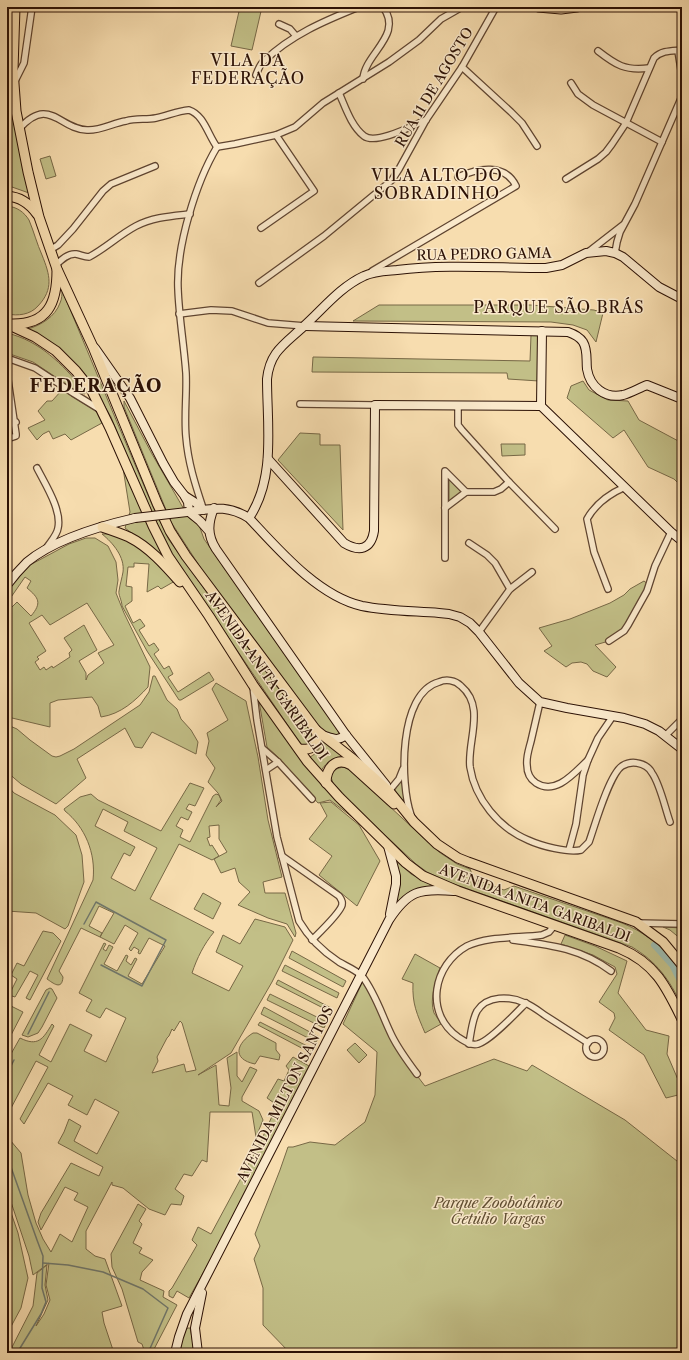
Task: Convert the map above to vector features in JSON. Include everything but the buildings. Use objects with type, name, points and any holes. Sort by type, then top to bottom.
[{"type":"main road","name":"AVENIDA ANITA GARIBALDI","points":[[15,7],[14,83],[16,111],[28,172],[39,217],[56,267],[116,401],[157,504],[175,539],[200,576],[319,732],[389,791],[414,822],[437,844],[458,858],[488,870],[636,922],[663,942],[682,965]]},
{"type":"main road","points":[[538,7],[556,9],[577,7]]},
{"type":"main road","name":"AVENIDA ANITA GARIBALDI","points":[[7,196],[25,202],[39,217]]},
{"type":"main road","name":"AVENIDA ANITA GARIBALDI","points":[[8,324],[21,325],[30,323],[45,314],[50,308],[54,298],[57,281],[56,267]]},
{"type":"main road","name":"AVENIDA ANITA GARIBALDI","points":[[8,324],[47,344],[67,361],[84,381],[102,410],[159,540],[168,556],[209,616],[253,685],[299,749],[326,783],[388,846],[423,876],[458,891],[630,952],[642,960],[661,980],[682,1019]]},
{"type":"main road","points":[[102,527],[128,536],[137,542],[166,567],[199,601]]},
{"type":"main road","points":[[299,749],[305,750],[314,746],[319,732]]},
{"type":"main road","points":[[326,783],[327,773],[333,764],[341,762],[347,763],[414,822]]},
{"type":"street","points":[[14,83],[24,63],[32,7]]},
{"type":"street","points":[[256,74],[263,62],[285,43],[313,27],[359,7]]},
{"type":"street","points":[[363,78],[365,70],[389,29],[390,22],[383,7]]},
{"type":"street","points":[[203,510],[193,476],[188,451],[186,374],[179,314],[178,288],[179,260],[190,214],[202,177],[211,157],[217,147],[276,135],[295,127],[323,103],[389,62],[419,40],[441,18],[462,7]]},
{"type":"street","name":"RUA 11 DE AGOSTO","points":[[259,282],[324,236],[392,180],[426,120],[462,67],[496,7]]},
{"type":"street","points":[[279,24],[290,29],[296,36]]},
{"type":"street","points":[[566,179],[595,161],[606,152],[626,123],[649,68],[658,55],[664,52],[680,50],[682,76]]},
{"type":"street","points":[[598,51],[623,67],[638,70],[649,68]]},
{"type":"street","points":[[462,67],[512,112],[522,123],[538,146]]},
{"type":"street","points":[[571,83],[578,94],[585,100],[662,142]]},
{"type":"street","points":[[339,92],[354,123],[365,137],[370,139],[381,138],[426,120]]},
{"type":"street","points":[[682,96],[635,204],[618,237],[616,253],[660,287],[682,299]]},
{"type":"street","points":[[19,129],[32,117],[43,114],[53,116],[78,128],[96,130],[126,120],[155,118],[189,110],[198,115],[217,147]]},
{"type":"street","points":[[261,228],[314,191],[276,135]]},
{"type":"street","points":[[50,250],[73,229],[103,191],[111,184],[155,166]]},
{"type":"street","points":[[365,275],[516,186],[510,177],[493,169],[475,171],[458,177]]},
{"type":"street","points":[[56,267],[70,254],[89,257],[145,222],[156,218],[190,214]]},
{"type":"street","points":[[586,253],[624,224]]},
{"type":"street","name":"RUA PEDRO GAMA","points":[[249,518],[257,506],[263,489],[268,459],[268,368],[276,353],[329,301],[347,286],[365,275],[382,271],[415,268],[546,268],[562,265],[586,253],[600,251],[616,253]]},
{"type":"street","points":[[179,314],[211,310],[232,311],[268,323],[305,326],[568,332],[575,334],[580,338],[586,347],[587,367],[590,380],[594,386],[602,392],[614,396],[623,395],[647,385],[682,400]]},
{"type":"street","points":[[541,406],[542,331]]},
{"type":"street","name":"AVENIDA ANITA GARIBALDI","points":[[90,340],[130,398],[174,482],[188,502],[188,512],[200,521],[208,530],[216,549],[346,735],[375,770],[389,791]]},
{"type":"street","points":[[7,358],[35,368],[102,410]]},
{"type":"street","points":[[7,373],[16,434],[16,436],[7,439]]},
{"type":"street","points":[[116,401],[123,396],[130,398]]},
{"type":"street","points":[[300,404],[541,406],[682,541]]},
{"type":"street","points":[[268,459],[344,543],[356,549],[367,546],[373,538],[374,531],[375,404]]},
{"type":"street","points":[[458,405],[458,425],[509,482],[555,530]]},
{"type":"street","points":[[7,419],[15,421]]},
{"type":"street","points":[[7,425],[15,421]]},
{"type":"street","points":[[37,468],[54,501],[59,520],[56,534],[45,551]]},
{"type":"street","points":[[444,558],[445,471],[466,492]]},
{"type":"street","points":[[445,508],[466,492],[494,492],[501,489],[509,482]]},
{"type":"street","points":[[608,589],[594,552],[587,519],[591,512],[604,499],[625,487]]},
{"type":"street","name":"AVENIDA ANITA GARIBALDI","points":[[184,496],[196,503],[203,510]]},
{"type":"street","points":[[208,530],[214,508]]},
{"type":"street","points":[[7,585],[21,568],[45,551],[68,539],[102,527],[135,518],[214,508],[230,509],[249,518],[296,567],[312,579],[346,600],[361,606],[449,614],[460,618],[479,632],[519,683],[540,702],[613,716],[644,724],[666,735],[682,750]]},
{"type":"street","points":[[609,641],[624,631],[628,625],[647,591],[655,566],[671,532]]},
{"type":"street","points":[[469,543],[496,563],[510,589]]},
{"type":"street","points":[[479,632],[510,589],[532,572]]},
{"type":"street","points":[[414,822],[407,799],[404,767],[408,726],[421,695],[434,683],[448,680],[456,682],[467,692],[473,708],[474,717],[470,766],[485,806],[501,824],[522,838],[534,843],[569,850],[577,851],[584,848],[589,842],[614,776],[622,766],[631,763],[644,765],[652,772],[670,822]]},
{"type":"street","points":[[253,685],[257,720],[277,837],[299,921],[312,940],[324,952],[361,975],[373,994],[392,1037],[406,1060],[417,1074]]},
{"type":"street","points":[[540,702],[527,760],[528,773],[531,779],[537,784],[544,786],[559,784],[588,760]]},
{"type":"street","points":[[569,850],[576,824],[583,775],[598,738],[613,716]]},
{"type":"street","points":[[666,735],[682,719]]},
{"type":"street","name":"AVENIDA ANITA GARIBALDI","points":[[319,732],[337,740],[346,735]]},
{"type":"street","points":[[262,748],[278,762],[312,800]]},
{"type":"street","points":[[266,770],[278,762]]},
{"type":"street","points":[[389,791],[399,779],[404,767]]},
{"type":"street","name":"AVENIDA MILTON SANTOS","points":[[388,846],[396,876],[396,884],[389,920]]},
{"type":"street","points":[[282,856],[339,896],[342,901],[338,912],[312,940]]},
{"type":"street","name":"AVENIDA MILTON SANTOS","points":[[175,1353],[183,1326],[205,1279],[389,920],[404,900],[417,892],[438,889],[458,891]]},
{"type":"street","points":[[636,922],[682,924]]},
{"type":"street","points":[[526,1003],[484,1042],[469,1044],[453,1033],[442,1018],[438,1008],[437,987],[440,976],[445,967],[451,959],[464,949],[479,942],[542,935],[549,932],[554,926]]},
{"type":"street","points":[[501,939],[560,947],[587,956],[611,971]]},
{"type":"street","points":[[469,1044],[474,1018],[481,1006],[495,999],[502,998],[510,998],[526,1003],[588,1043]]},
{"type":"street","name":"AVENIDA MILTON SANTOS","points":[[198,1353],[195,1328],[205,1279]]},
{"type":"street","points":[[183,1326],[191,1325],[195,1328]]},
{"type":"green space","points":[[7,7],[12,7],[10,89],[29,193],[12,187],[7,188]]},
{"type":"green space","points":[[240,7],[262,7],[252,50],[231,46]]},
{"type":"green space","points":[[50,156],[56,176],[46,179],[40,159]]},
{"type":"green space","points":[[7,206],[20,210],[29,220],[45,262],[49,282],[46,294],[38,306],[28,313],[20,315],[7,314]]},
{"type":"green space","points":[[62,290],[153,507],[169,540],[314,736],[311,747],[301,745],[164,542],[139,487],[111,417],[89,379],[64,353],[28,329],[43,323],[55,312],[61,301]]},
{"type":"green space","points":[[379,305],[531,305],[594,310],[603,313],[596,342],[587,330],[573,325],[551,322],[353,321]]},
{"type":"green space","points":[[7,333],[30,342],[50,355],[75,380],[83,389],[85,394],[78,392],[33,362],[7,353]]},
{"type":"green space","points":[[531,335],[539,335],[539,381],[508,379],[507,373],[312,372],[313,357],[530,361]]},
{"type":"green space","points":[[583,381],[589,390],[608,400],[628,401],[639,420],[682,443],[682,487],[674,479],[648,467],[624,430],[613,438],[567,398],[571,386]]},
{"type":"green space","points":[[62,390],[96,411],[102,423],[71,440],[65,434],[53,439],[49,431],[37,440],[28,428],[45,420],[38,411],[47,401],[52,401]]},
{"type":"green space","points":[[124,401],[152,454],[189,518],[199,525],[204,539],[335,726],[340,735],[336,739],[318,729],[215,590],[171,522],[124,407]]},
{"type":"green space","points":[[300,433],[320,434],[320,445],[340,445],[343,530],[278,460]]},
{"type":"green space","points":[[501,444],[525,444],[525,455],[502,456]]},
{"type":"green space","points":[[123,468],[164,558],[125,528],[130,512]]},
{"type":"green space","points":[[449,480],[461,492],[449,501]]},
{"type":"green space","points":[[102,534],[121,534],[135,542],[175,581],[161,589],[158,586],[147,592],[149,564],[134,563],[134,567],[128,567],[126,586],[132,587],[132,601],[125,606],[133,623],[140,619],[145,626],[139,630],[149,646],[154,643],[159,650],[154,654],[164,669],[169,666],[173,674],[168,677],[178,692],[209,672],[214,680],[179,700],[147,651],[122,606],[119,592],[123,572],[122,561],[114,546]]},
{"type":"green space","points":[[86,538],[95,538],[108,546],[116,562],[118,580],[116,593],[150,667],[148,687],[121,710],[101,717],[98,706],[92,697],[58,700],[50,703],[50,727],[12,718],[7,720],[7,612],[17,602],[31,616],[37,608],[38,601],[27,588],[31,581],[25,577],[7,603],[7,591],[30,565],[69,544]],"holes":[[[87,603],[114,645],[98,653],[104,663],[88,675],[86,680],[86,673],[79,661],[97,650],[84,625],[64,638],[72,650],[69,653],[70,657],[53,668],[52,666],[46,670],[44,667],[40,670],[35,662],[39,659],[37,657],[46,651],[29,623],[42,615],[50,625]]]},
{"type":"green space","points":[[644,581],[649,585],[624,631],[609,641],[595,645],[616,667],[607,677],[593,671],[587,664],[581,662],[572,663],[566,667],[544,651],[552,646],[539,628],[570,619],[610,603]]},
{"type":"green space","points":[[153,676],[155,676],[167,700],[177,709],[181,719],[191,730],[198,742],[196,754],[152,732],[142,748],[135,747],[125,728],[77,759],[86,778],[56,804],[21,784],[7,772],[7,731],[10,726],[17,729],[52,756],[60,756],[74,749],[140,705],[149,692]]},
{"type":"green space","points":[[216,683],[246,701],[258,757],[268,820],[282,877],[263,882],[265,893],[285,893],[296,933],[295,937],[287,924],[268,918],[238,905],[250,892],[239,882],[235,868],[221,873],[214,859],[227,852],[219,839],[219,825],[209,826],[210,837],[207,838],[210,846],[212,845],[219,856],[212,860],[179,844],[150,899],[214,932],[201,951],[192,973],[229,991],[243,966],[216,952],[223,935],[240,944],[255,919],[285,927],[293,940],[272,982],[231,1053],[198,1075],[216,1065],[219,1105],[229,1106],[231,1088],[227,1058],[237,1052],[237,1076],[242,1082],[250,1067],[257,1070],[242,1097],[242,1101],[259,1111],[263,1120],[256,1137],[252,1112],[210,1112],[207,1162],[202,1160],[192,1176],[184,1174],[175,1189],[184,1196],[181,1205],[171,1204],[165,1215],[149,1209],[123,1188],[112,1185],[112,1182],[86,1231],[86,1249],[95,1256],[105,1259],[122,1306],[102,1312],[114,1353],[9,1353],[33,1306],[37,1273],[47,1265],[45,1285],[48,1300],[36,1326],[44,1314],[50,1300],[46,1285],[49,1263],[33,1275],[29,1256],[7,1190],[7,1126],[10,1140],[21,1153],[28,1195],[36,1223],[51,1252],[60,1234],[72,1242],[88,1207],[74,1200],[78,1193],[65,1187],[41,1230],[38,1222],[41,1213],[71,1163],[99,1176],[103,1167],[58,1143],[69,1119],[81,1126],[74,1141],[97,1154],[119,1112],[95,1099],[87,1115],[68,1105],[73,1096],[48,1083],[24,1124],[20,1119],[48,1067],[36,1061],[7,1118],[7,1061],[20,1038],[31,1042],[39,1040],[46,1034],[52,1024],[54,1026],[39,1055],[51,1062],[70,1024],[92,1035],[84,1051],[106,1062],[126,1018],[106,1008],[100,1018],[86,1011],[92,1000],[79,993],[104,943],[106,944],[103,949],[106,951],[109,945],[113,947],[104,964],[117,971],[126,955],[128,956],[126,961],[131,965],[135,958],[137,959],[128,976],[142,984],[165,946],[149,938],[140,954],[138,953],[139,950],[134,947],[131,951],[129,949],[138,933],[125,925],[114,944],[81,928],[59,971],[63,977],[61,984],[57,985],[47,979],[93,880],[93,860],[88,841],[72,817],[64,809],[80,797],[91,794],[98,800],[161,831],[190,783],[204,788],[195,806],[189,804],[186,809],[192,812],[188,820],[181,817],[176,826],[183,830],[180,837],[190,842],[213,796],[216,794],[219,795],[208,782],[215,768],[206,755],[209,741],[207,733],[228,720],[212,689]],"holes":[[[103,809],[128,822],[124,831],[157,848],[135,891],[111,878],[124,853],[130,856],[135,847],[95,826]],[[99,906],[114,913],[100,937],[102,933],[89,926]],[[180,1021],[182,1023],[196,1070],[186,1072],[184,1064],[152,1073],[158,1061],[157,1057],[167,1038],[172,1029],[174,1031]]]},
{"type":"green space","points":[[259,701],[307,763],[356,820],[330,800],[318,803],[278,757],[267,747]]},
{"type":"green space","points":[[322,738],[344,757],[331,761],[325,765],[321,771],[310,757],[319,749]]},
{"type":"green space","points":[[344,767],[350,770],[439,852],[457,864],[470,869],[474,879],[504,890],[514,886],[622,923],[649,938],[672,959],[682,975],[682,1006],[662,972],[649,959],[632,947],[451,883],[427,872],[416,864],[356,808],[333,783],[331,777],[332,773],[337,769]]},
{"type":"green space","points":[[403,778],[404,803],[394,791]]},
{"type":"green space","points":[[7,785],[14,793],[55,815],[76,835],[82,855],[84,882],[68,926],[65,929],[36,913],[7,911]]},
{"type":"green space","points":[[331,802],[359,825],[380,861],[357,906],[319,875],[332,856],[309,839],[327,816],[320,803]]},
{"type":"green space","points":[[393,858],[411,874],[434,886],[411,892],[395,906]]},
{"type":"green space","points":[[203,893],[221,903],[213,919],[194,909]]},
{"type":"green space","points":[[663,927],[682,928],[682,940],[670,930]]},
{"type":"green space","points":[[43,931],[53,933],[61,941],[30,1000],[26,998],[38,975],[30,971],[15,997],[9,995],[17,979],[11,975],[17,963],[24,966]]},
{"type":"green space","points":[[565,935],[595,946],[627,961],[618,993],[646,1030],[669,1036],[667,1054],[682,1089],[682,1094],[666,1098],[644,1055],[609,1030],[615,1018],[614,1013],[599,1002],[617,974],[615,967],[593,955],[561,944]]},
{"type":"green space","points":[[292,951],[346,981],[343,987],[289,958]]},
{"type":"green space","points":[[415,954],[440,968],[432,1002],[434,1013],[441,1024],[425,1033],[414,1003],[413,983],[402,979]]},
{"type":"green space","points":[[285,965],[339,993],[337,998],[282,971]]},
{"type":"green space","points":[[278,980],[331,1008],[329,1011],[276,984]]},
{"type":"green space","name":"Parque Zoobotânico Getúlio Vargas","points":[[363,981],[393,1041],[405,1060],[425,1086],[494,1059],[527,1071],[532,1065],[625,1120],[682,1165],[682,1353],[290,1353],[263,1325],[263,1288],[254,1259],[260,1246],[255,1234],[288,1147],[310,1142],[335,1145],[365,1122],[375,1095],[377,1052],[343,1024]]},
{"type":"green space","points":[[50,988],[57,998],[42,1027],[38,1033],[28,1037],[22,1035],[46,990]]},
{"type":"green space","points":[[270,994],[327,1022],[324,1028],[267,1000]]},
{"type":"green space","points":[[7,1004],[23,1012],[10,1037],[7,1036],[7,1019],[11,1011],[7,1009]]},
{"type":"green space","points":[[264,1007],[319,1037],[316,1042],[261,1014]]},
{"type":"green space","points":[[260,1022],[313,1049],[311,1053],[258,1025]]},
{"type":"green space","points":[[253,1033],[257,1033],[276,1043],[276,1050],[280,1055],[279,1060],[260,1056],[255,1064],[247,1062],[242,1058],[239,1050],[240,1046],[243,1041]]},
{"type":"green space","points":[[355,1043],[367,1055],[359,1063],[347,1050]]},
{"type":"green space","points":[[293,1057],[309,1066],[217,1248],[189,1298],[177,1291],[173,1298],[169,1296],[169,1291],[197,1245],[192,1240],[198,1227],[211,1234],[261,1141],[277,1105],[267,1098],[278,1079],[284,1081],[289,1070],[286,1066]]},
{"type":"green space","points":[[7,1201],[18,1233],[28,1278],[21,1308],[7,1334]]},
{"type":"green space","points":[[138,1204],[146,1209],[139,1221],[142,1224],[133,1243],[142,1248],[139,1253],[153,1260],[142,1272],[140,1280],[164,1291],[163,1297],[177,1305],[152,1353],[145,1353],[142,1344],[138,1342],[122,1289],[112,1267],[111,1254]]},
{"type":"green space","points":[[190,1328],[195,1353],[178,1353],[182,1331]]},
{"type":"waterway","points":[[84,924],[96,902],[166,940],[142,986],[101,965]]},
{"type":"waterway","points":[[654,945],[672,965],[682,985]]},
{"type":"waterway","points":[[28,1034],[49,992]]},
{"type":"waterway","points":[[7,1074],[14,1060]]},
{"type":"waterway","points":[[7,1156],[43,1256],[42,1288],[46,1302],[41,1314],[17,1353]]},
{"type":"waterway","points":[[43,1263],[68,1265],[103,1272],[143,1289],[168,1308],[148,1353]]},
{"type":"district","name":"VILA DA FEDERAÇÃO","points":[[248,69]]},
{"type":"district","name":"VILA ALTO DO SOBRADINHO","points":[[437,184]]},
{"type":"district","name":"PARQUE SÃO BRÁS","points":[[559,307]]},
{"type":"district","name":"FEDERAÇÃO","points":[[96,386]]}]
